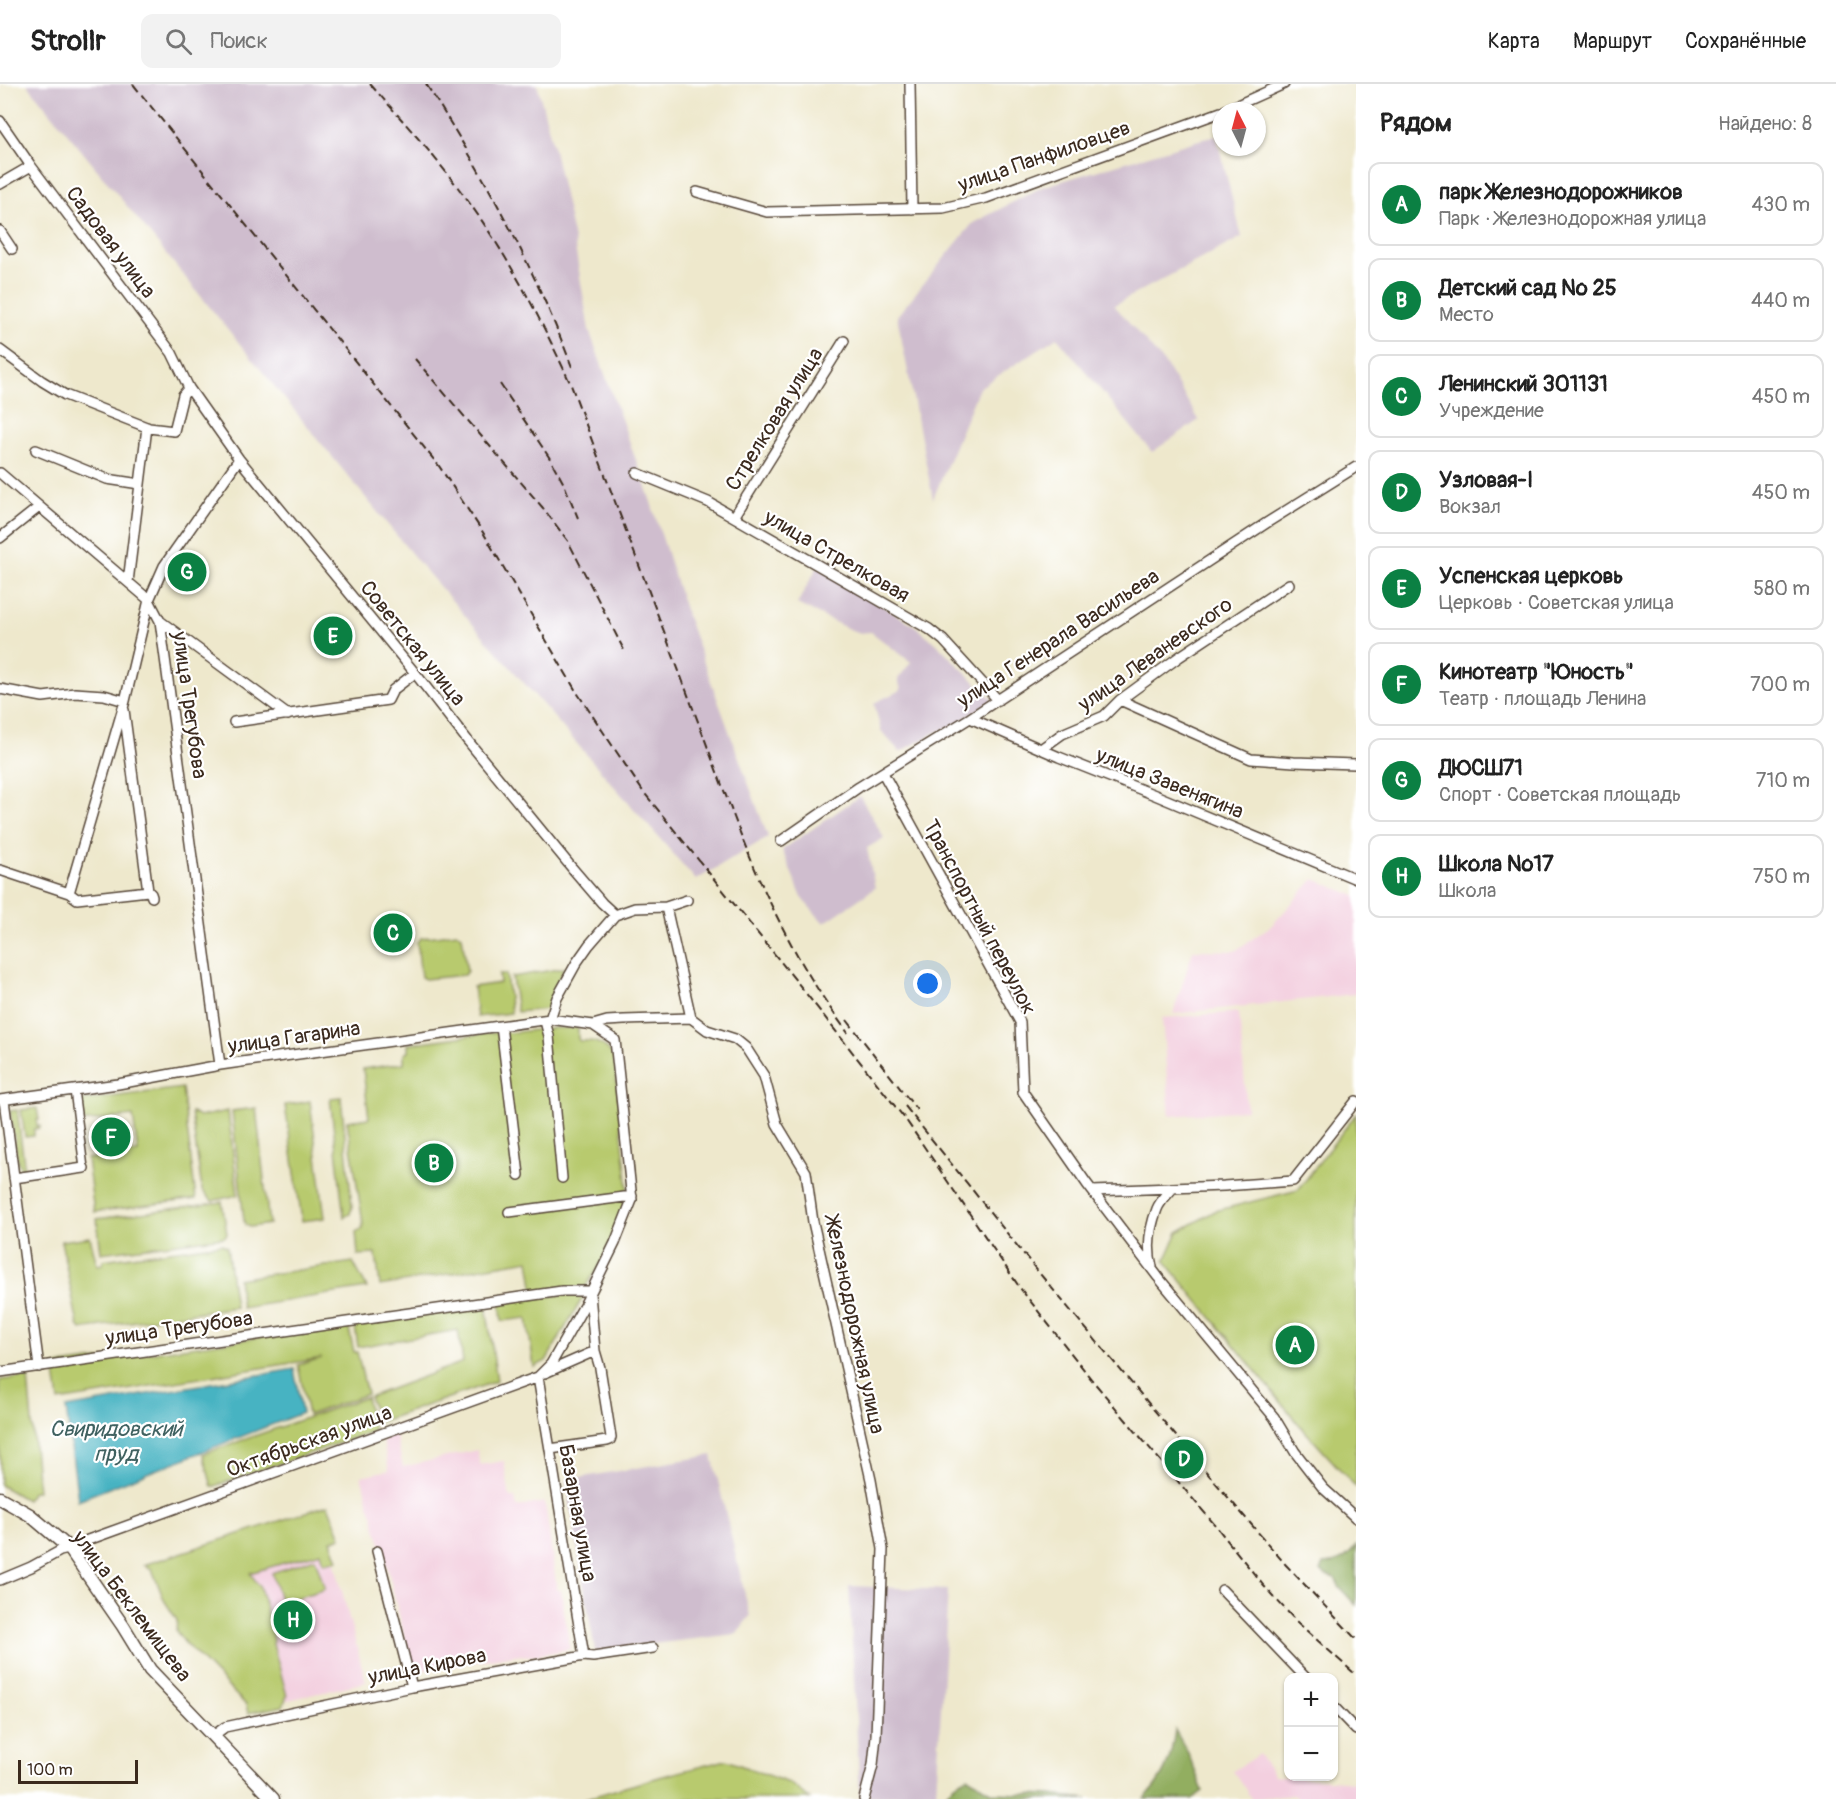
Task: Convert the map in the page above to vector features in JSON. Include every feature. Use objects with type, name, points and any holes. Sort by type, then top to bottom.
[{"type":"main road","name":"улица Беклемищева","points":[[0,1498],[30,1515],[70,1549],[150,1670],[273,1799]]},
{"type":"street","points":[[910,84],[912,209]]},
{"type":"street","name":"улица Панфиловцев","points":[[1245,102],[1284,84]]},
{"type":"street","name":"улица Панфиловцев","points":[[697,192],[767,212],[943,208],[986,198],[1212,116]]},
{"type":"street","name":"Садовая улица","points":[[0,121],[31,166],[172,353],[189,388]]},
{"type":"street","points":[[0,184],[31,166]]},
{"type":"street","points":[[0,231],[12,249]]},
{"type":"street","name":"Стрелковая улица","points":[[734,517],[844,341]]},
{"type":"street","points":[[0,350],[65,395],[147,427],[174,431],[183,395],[189,388]]},
{"type":"street","name":"Советская улица","points":[[189,388],[239,459],[564,859],[595,896],[615,915]]},
{"type":"street","points":[[128,582],[147,427]]},
{"type":"street","points":[[36,450],[107,479],[140,484]]},
{"type":"street","points":[[0,474],[149,600],[164,566],[239,459]]},
{"type":"street","name":"улица Генерала Васильева","points":[[781,841],[1268,522],[1356,467]]},
{"type":"street","name":"улица Стрелковая","points":[[637,473],[708,502],[929,629],[943,640],[998,700]]},
{"type":"street","points":[[0,538],[39,507]]},
{"type":"street","name":"улица Леваневского","points":[[1041,749],[1062,734],[1104,716],[1120,700],[1179,657],[1289,584]]},
{"type":"street","name":"улица Трегубова","points":[[149,600],[160,621],[220,1065]]},
{"type":"street","name":"улица Трегубова","points":[[69,892],[124,702],[149,600]]},
{"type":"street","points":[[160,621],[288,715]]},
{"type":"street","points":[[234,722],[388,700],[393,690],[415,673]]},
{"type":"street","points":[[0,688],[43,697],[75,693],[104,695],[124,702],[150,894],[77,900],[69,892],[0,870]]},
{"type":"street","points":[[1120,700],[1251,759],[1356,764]]},
{"type":"street","name":"улица Завенягина","points":[[970,718],[1059,758],[1144,790],[1356,879]]},
{"type":"street","name":"Транспортный переулок","points":[[883,773],[1020,1022],[1023,1092],[1092,1191]]},
{"type":"street","points":[[562,1178],[548,1020],[557,998],[577,963],[615,915],[635,908],[666,907],[687,900]]},
{"type":"street","points":[[593,1025],[607,1021],[691,1018],[666,907]]},
{"type":"street","name":"Железнодорожная улица","points":[[691,1018],[706,1030],[735,1039],[746,1048],[764,1076],[777,1124],[806,1172],[813,1222],[871,1480],[883,1549],[876,1736],[873,1765],[864,1799]]},
{"type":"street","name":"улица Гагарина","points":[[2,1100],[220,1065],[548,1020],[593,1025]]},
{"type":"street","points":[[538,1377],[551,1364],[615,1243],[632,1196],[615,1040],[593,1025]]},
{"type":"street","points":[[501,1026],[519,1175]]},
{"type":"street","points":[[14,1178],[84,1168],[74,1090]]},
{"type":"street","points":[[0,1372],[39,1367],[2,1100]]},
{"type":"street","points":[[1092,1191],[1293,1181],[1356,1101]]},
{"type":"street","points":[[1153,1270],[1149,1256],[1149,1240],[1157,1207],[1172,1188]]},
{"type":"street","points":[[1092,1191],[1153,1270],[1274,1417],[1294,1452],[1323,1488],[1356,1518]]},
{"type":"street","points":[[509,1212],[632,1196]]},
{"type":"street","points":[[550,1449],[610,1440],[600,1368],[595,1351],[590,1291]]},
{"type":"street","name":"улица Трегубова","points":[[39,1367],[562,1292],[590,1291]]},
{"type":"street","name":"Октябрьская улица","points":[[0,1580],[60,1551],[78,1547],[88,1540],[538,1377],[595,1351]]},
{"type":"street","name":"Базарная улица","points":[[538,1377],[584,1656]]},
{"type":"street","points":[[377,1551],[412,1686]]},
{"type":"street","points":[[1222,1590],[1302,1673]]},
{"type":"street","name":"улица Кирова","points":[[213,1736],[225,1727],[412,1686],[584,1656],[593,1657],[653,1648]]},
{"type":"street","points":[[1338,1711],[1356,1730]]},
{"type":"shaded area","points":[[27,84],[537,84],[573,235],[589,330],[649,496],[688,619],[768,837],[696,880],[420,564]]},
{"type":"shaded area","points":[[1212,136],[1212,156],[1221,156],[1242,237],[1114,305],[1165,364],[1199,420],[1152,452],[1057,337],[979,388],[933,499],[897,316],[973,223],[1042,187]]},
{"type":"shaded area","points":[[818,566],[915,626],[937,644],[993,700],[953,726],[934,733],[900,752],[881,731],[874,703],[901,690],[898,679],[911,662],[871,632],[857,633],[797,604]]},
{"type":"shaded area","points":[[860,796],[884,838],[867,848],[875,888],[824,923],[803,900],[782,850]]},
{"type":"shaded area","points":[[1314,879],[1356,896],[1356,994],[1173,1014],[1193,950],[1235,951],[1272,925]]},
{"type":"shaded area","points":[[1239,1012],[1247,1110],[1170,1116],[1162,1018]]},
{"type":"shaded area","points":[[395,1432],[403,1467],[477,1450],[480,1465],[504,1461],[510,1498],[515,1498],[517,1507],[545,1502],[557,1590],[561,1590],[570,1649],[532,1656],[515,1655],[413,1672],[387,1566],[361,1476],[389,1470],[382,1437]]},
{"type":"shaded area","points":[[712,1455],[750,1616],[736,1634],[595,1651],[566,1480]]},
{"type":"shaded area","points":[[330,1545],[366,1682],[280,1702],[214,1579]]},
{"type":"shaded area","points":[[849,1586],[948,1590],[936,1794],[860,1797]]},
{"type":"shaded area","points":[[1259,1754],[1274,1776],[1284,1777],[1284,1781],[1356,1782],[1356,1799],[1298,1799],[1294,1794],[1252,1799],[1233,1771]]},
{"type":"green space","points":[[457,933],[462,936],[467,971],[464,975],[425,979],[421,977],[417,942],[421,938]]},
{"type":"green space","points":[[564,968],[547,1009],[517,1012],[512,977]]},
{"type":"green space","points":[[499,974],[506,974],[511,1013],[477,1017],[473,987],[500,983]]},
{"type":"green space","points":[[578,1028],[580,1041],[600,1044],[608,1049],[614,1058],[628,1191],[620,1220],[599,1267],[585,1287],[534,1292],[529,1260],[380,1286],[376,1254],[358,1255],[356,1232],[362,1229],[363,1223],[347,1121],[369,1118],[363,1069],[404,1063],[404,1054],[408,1052],[408,1044],[497,1032]]},
{"type":"green space","points":[[182,1088],[196,1199],[94,1212],[87,1159],[138,1152],[133,1116],[82,1122],[79,1101]]},
{"type":"green space","points":[[341,1097],[352,1207],[350,1214],[344,1217],[330,1098]]},
{"type":"green space","points":[[310,1101],[325,1218],[302,1221],[285,1105]]},
{"type":"green space","points":[[37,1108],[39,1120],[37,1120],[37,1126],[40,1128],[34,1129],[34,1136],[25,1137],[21,1110]]},
{"type":"green space","points":[[256,1108],[269,1224],[250,1227],[244,1221],[232,1111]]},
{"type":"green space","points":[[17,1110],[25,1171],[18,1162],[10,1111]]},
{"type":"green space","points":[[228,1111],[238,1195],[212,1201],[202,1190],[191,1112],[199,1117]]},
{"type":"green space","points":[[1356,1114],[1356,1487],[1303,1429],[1165,1261],[1178,1232],[1215,1211],[1298,1190]]},
{"type":"green space","points":[[222,1202],[227,1234],[224,1237],[101,1253],[97,1219]]},
{"type":"green space","points":[[90,1237],[97,1265],[103,1264],[103,1260],[222,1244],[227,1247],[235,1307],[81,1329],[78,1325],[61,1241]]},
{"type":"green space","points":[[353,1262],[367,1288],[242,1308],[238,1279]]},
{"type":"green space","points":[[586,1292],[546,1361],[534,1367],[527,1318],[502,1321],[500,1302]]},
{"type":"green space","points":[[486,1305],[497,1381],[379,1422],[369,1397],[463,1362],[458,1330],[358,1347],[355,1326]]},
{"type":"green space","points":[[348,1325],[367,1394],[308,1415],[298,1365],[322,1358],[59,1401],[54,1366]]},
{"type":"green space","points":[[28,1377],[38,1491],[33,1491],[26,1500],[0,1485],[0,1380]]},
{"type":"green space","points":[[366,1397],[374,1431],[212,1487],[203,1454]]},
{"type":"green space","points":[[328,1505],[341,1537],[331,1541],[338,1560],[324,1563],[321,1552],[250,1573],[260,1587],[287,1696],[283,1706],[248,1713],[246,1705],[176,1631],[177,1620],[164,1600],[152,1569],[144,1565]]},
{"type":"green space","points":[[1356,1546],[1356,1605],[1340,1588],[1335,1578],[1321,1571],[1324,1564],[1342,1559]]},
{"type":"green space","points":[[315,1558],[325,1589],[281,1603],[272,1573]]},
{"type":"green space","points":[[1175,1730],[1188,1753],[1203,1791],[1192,1799],[1144,1799],[1166,1767]]},
{"type":"green space","points":[[726,1760],[789,1783],[810,1799],[584,1799],[663,1776]]},
{"type":"green space","points":[[968,1777],[993,1793],[1088,1799],[942,1799],[954,1784]]},
{"type":"water","name":"Свиридовский пруд","points":[[294,1369],[302,1413],[78,1500],[66,1408]]},
{"type":"railway","points":[[133,84],[439,466],[484,534],[576,691],[642,790],[906,1120],[1020,1288],[1092,1380],[1263,1585],[1296,1621],[1356,1675]]},
{"type":"railway","points":[[370,84],[431,153],[481,219],[510,265],[548,336],[571,385],[760,881],[799,958],[848,1033]]},
{"type":"railway","points":[[426,84],[488,187],[541,293],[572,367]]},
{"type":"railway","points":[[415,359],[543,508],[568,541],[625,652]]},
{"type":"railway","points":[[500,384],[549,457],[564,484],[578,518]]},
{"type":"railway","points":[[847,1020],[917,1110]]},
{"type":"railway","points":[[905,1106],[1035,1268],[1191,1454],[1286,1565],[1356,1639]]},
{"type":"place","name":"ДЮСШ71","points":[[187,572]]},
{"type":"place","name":"Успенская церковь","points":[[333,636]]},
{"type":"place","name":"Ленинский 301131","points":[[393,933]]},
{"type":"place","name":"Кинотеатр \"Юность\"","points":[[111,1137]]},
{"type":"place","name":"Детский сад № 25","points":[[434,1163]]},
{"type":"place","name":"парк Железнодорожников","points":[[1295,1345]]},
{"type":"place","name":"Узловая-I","points":[[1184,1459]]},
{"type":"place","name":"Школа №17","points":[[293,1620]]}]
